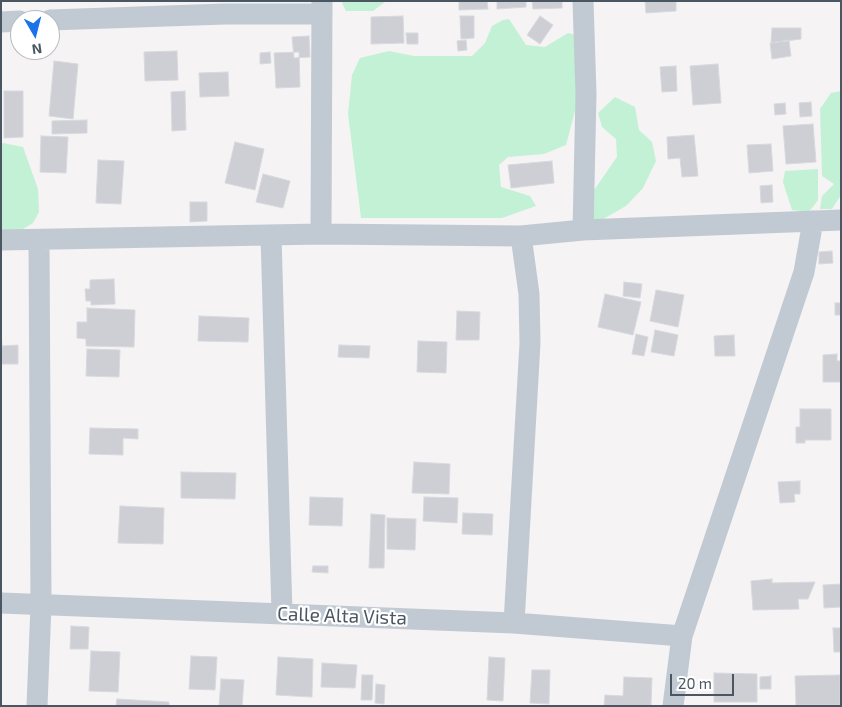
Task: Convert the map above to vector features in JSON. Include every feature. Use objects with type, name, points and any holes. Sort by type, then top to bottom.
[{"type":"street","points":[[583,1],[586,94],[583,230]]},
{"type":"street","points":[[60,19],[225,8],[322,8],[321,234]]},
{"type":"street","points":[[1,240],[39,241],[321,234],[522,236],[583,230],[841,220]]},
{"type":"street","points":[[673,706],[682,636],[804,272],[813,221]]},
{"type":"street","points":[[271,236],[282,613]]},
{"type":"street","points":[[514,623],[530,343],[529,294],[522,236]]},
{"type":"street","points":[[37,706],[41,605],[39,241]]},
{"type":"street","name":"Calle Alta Vista","points":[[1,603],[514,623],[682,636]]},
{"type":"green space","points":[[343,1],[386,1],[373,11],[346,11],[342,3]]},
{"type":"green space","points":[[509,19],[526,45],[545,47],[568,33],[580,36],[587,66],[566,145],[544,154],[508,157],[499,165],[501,187],[530,196],[536,206],[502,218],[361,218],[348,114],[352,75],[360,58],[389,51],[414,56],[472,56],[485,43],[492,26]]},
{"type":"green space","points":[[841,91],[841,195],[832,209],[820,209],[822,196],[834,184],[822,176],[820,109],[831,93]]},
{"type":"green space","points":[[615,97],[635,107],[639,130],[652,142],[656,161],[643,188],[626,206],[598,222],[585,215],[583,206],[617,157],[616,139],[602,127],[598,113]]},
{"type":"green space","points":[[1,144],[23,147],[38,189],[39,212],[33,223],[18,232],[1,230]]},
{"type":"green space","points":[[818,169],[818,200],[809,212],[792,210],[783,182],[785,171]]},
{"type":"building","points":[[459,1],[487,1],[488,9],[459,10]]},
{"type":"building","points":[[497,1],[526,1],[526,7],[497,9]]},
{"type":"building","points":[[532,1],[562,1],[562,8],[533,9]]},
{"type":"building","points":[[645,1],[676,1],[676,11],[646,13]]},
{"type":"building","points":[[403,16],[404,43],[371,44],[371,17]]},
{"type":"building","points":[[460,16],[474,16],[474,38],[461,39]]},
{"type":"building","points":[[540,16],[553,25],[540,44],[527,35]]},
{"type":"building","points":[[772,28],[801,28],[801,39],[771,43]]},
{"type":"building","points":[[406,33],[418,33],[418,44],[407,44]]},
{"type":"building","points":[[309,36],[310,57],[294,58],[292,37]]},
{"type":"building","points":[[466,40],[467,50],[458,51],[457,41]]},
{"type":"building","points":[[789,40],[791,56],[772,59],[770,43]]},
{"type":"building","points":[[177,51],[178,80],[145,81],[144,52]]},
{"type":"building","points":[[270,52],[271,63],[260,64],[260,53]]},
{"type":"building","points":[[299,52],[300,87],[276,88],[274,53]]},
{"type":"building","points":[[54,61],[78,64],[73,119],[49,116]]},
{"type":"building","points":[[718,64],[721,103],[693,105],[690,66]]},
{"type":"building","points":[[676,66],[677,91],[662,92],[660,67]]},
{"type":"building","points":[[228,72],[229,96],[200,97],[199,73]]},
{"type":"building","points":[[4,91],[23,91],[23,137],[4,138]]},
{"type":"building","points":[[185,91],[186,130],[172,131],[171,92]]},
{"type":"building","points":[[811,102],[812,116],[800,117],[799,103]]},
{"type":"building","points":[[785,103],[786,114],[775,115],[774,104]]},
{"type":"building","points":[[87,120],[87,133],[52,134],[52,121]]},
{"type":"building","points":[[813,124],[816,162],[786,164],[783,126]]},
{"type":"building","points":[[694,135],[698,176],[682,177],[680,158],[668,159],[667,137]]},
{"type":"building","points":[[41,136],[68,137],[66,173],[40,172]]},
{"type":"building","points":[[235,142],[264,149],[255,190],[225,183]]},
{"type":"building","points":[[771,144],[773,171],[749,173],[747,145]]},
{"type":"building","points":[[98,160],[124,161],[121,204],[96,203]]},
{"type":"building","points":[[552,161],[554,183],[511,188],[508,165]]},
{"type":"building","points":[[263,174],[290,181],[283,208],[256,202]]},
{"type":"building","points":[[772,185],[773,202],[761,203],[760,186]]},
{"type":"building","points":[[190,202],[207,202],[207,221],[190,222]]},
{"type":"building","points":[[832,251],[833,263],[819,264],[819,252]]},
{"type":"building","points":[[114,279],[115,304],[91,305],[91,301],[86,301],[85,289],[90,289],[90,280]]},
{"type":"building","points":[[624,282],[642,284],[640,298],[623,296]]},
{"type":"building","points":[[656,290],[684,295],[678,327],[650,321]]},
{"type":"building","points":[[605,294],[641,302],[633,335],[598,327]]},
{"type":"building","points":[[835,303],[841,303],[841,315],[835,315]]},
{"type":"building","points":[[87,308],[135,310],[134,347],[86,346],[86,339],[77,338],[77,322],[87,322]]},
{"type":"building","points":[[457,311],[480,312],[479,340],[456,340]]},
{"type":"building","points":[[199,316],[249,318],[248,342],[198,341]]},
{"type":"building","points":[[1,330],[2,346],[18,345],[18,364],[1,364]]},
{"type":"building","points":[[655,330],[678,335],[674,356],[651,352]]},
{"type":"building","points":[[636,334],[648,337],[644,356],[632,354]]},
{"type":"building","points":[[734,335],[735,356],[715,356],[714,336]]},
{"type":"building","points":[[418,341],[447,342],[446,373],[417,372]]},
{"type":"building","points":[[339,345],[370,346],[369,358],[338,357]]},
{"type":"building","points":[[87,349],[120,350],[119,377],[86,376]]},
{"type":"building","points":[[837,354],[837,361],[841,361],[841,382],[823,382],[823,355]]},
{"type":"building","points":[[800,409],[831,409],[831,440],[805,440],[805,443],[796,443],[796,427],[800,427]]},
{"type":"building","points":[[90,428],[138,429],[138,439],[123,438],[123,455],[89,454]]},
{"type":"building","points":[[414,462],[450,464],[449,494],[412,493]]},
{"type":"building","points":[[181,472],[236,473],[235,499],[181,498]]},
{"type":"building","points":[[800,481],[800,494],[794,494],[795,502],[780,503],[778,482]]},
{"type":"building","points":[[310,497],[343,498],[342,526],[309,525]]},
{"type":"building","points":[[424,497],[458,498],[457,523],[423,521]]},
{"type":"building","points":[[120,506],[164,508],[163,544],[118,543]]},
{"type":"building","points":[[463,513],[493,514],[492,535],[462,534]]},
{"type":"building","points":[[371,514],[385,515],[384,568],[369,568]]},
{"type":"building","points":[[387,518],[416,519],[415,550],[387,549]]},
{"type":"building","points":[[313,566],[328,566],[328,573],[312,572]]},
{"type":"building","points":[[772,579],[772,583],[815,582],[808,599],[798,599],[799,609],[753,610],[751,581]]},
{"type":"building","points":[[841,584],[841,607],[824,608],[823,585]]},
{"type":"building","points":[[71,626],[89,627],[88,649],[70,649]]},
{"type":"building","points":[[833,628],[841,628],[841,652],[834,652]]},
{"type":"building","points":[[91,651],[120,652],[118,692],[89,691]]},
{"type":"building","points":[[191,656],[217,657],[215,690],[189,689]]},
{"type":"building","points":[[278,657],[313,659],[312,697],[276,695]]},
{"type":"building","points":[[489,657],[505,658],[503,701],[487,700]]},
{"type":"building","points":[[322,663],[357,665],[355,688],[321,687]]},
{"type":"building","points":[[532,670],[550,670],[549,704],[530,703]]},
{"type":"building","points":[[714,673],[757,674],[757,702],[714,702]]},
{"type":"building","points":[[362,675],[373,675],[372,700],[361,700]]},
{"type":"building","points":[[840,675],[840,705],[796,705],[795,676]]},
{"type":"building","points":[[771,676],[771,689],[760,689],[760,677]]},
{"type":"building","points":[[624,677],[652,678],[651,706],[604,706],[605,695],[623,696]]},
{"type":"building","points":[[221,679],[244,680],[242,706],[219,706]]},
{"type":"building","points":[[376,684],[385,685],[384,704],[375,703]]},
{"type":"building","points":[[117,699],[169,702],[169,706],[116,706]]}]
